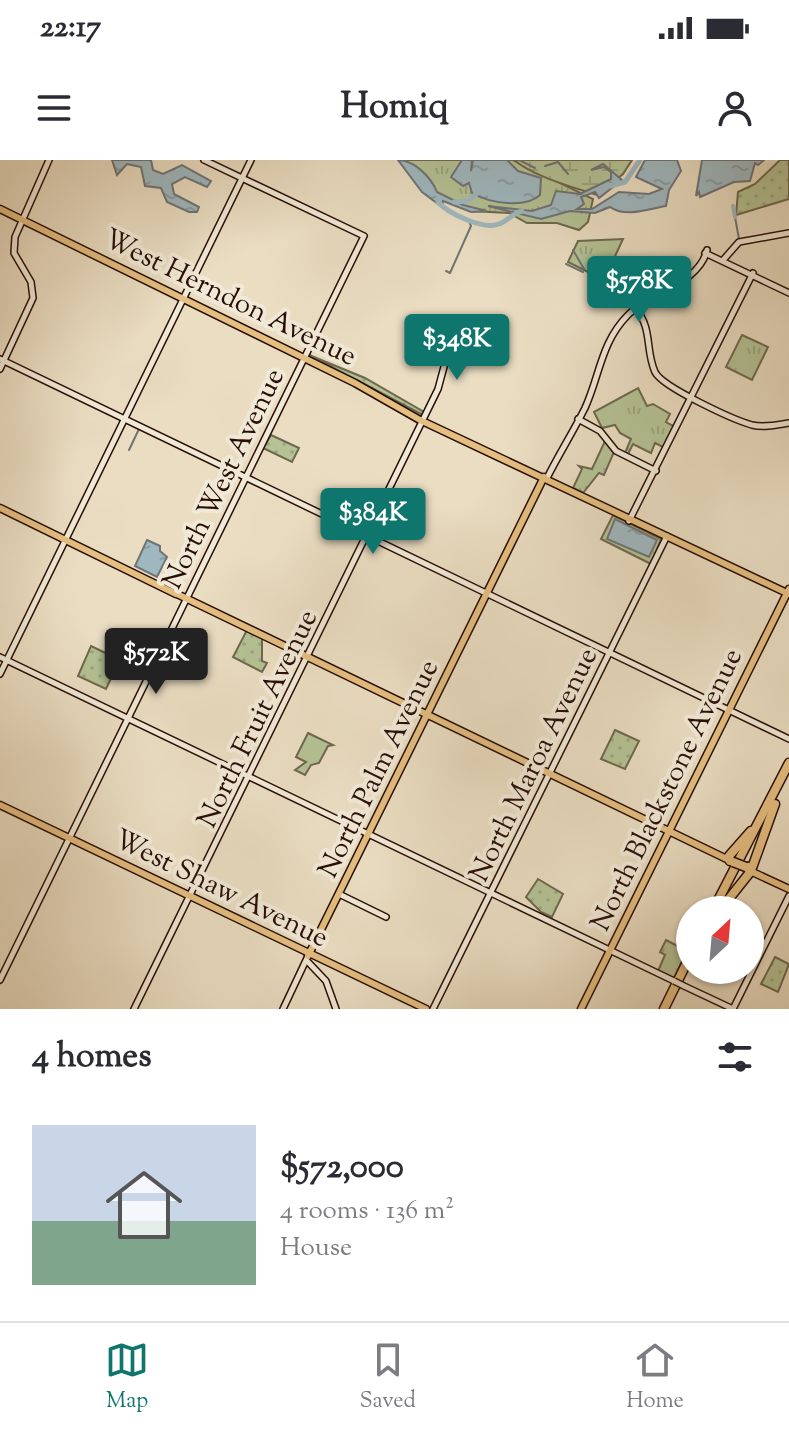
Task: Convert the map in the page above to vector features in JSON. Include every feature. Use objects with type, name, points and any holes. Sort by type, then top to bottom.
[{"type":"highway","points":[[723,896],[789,763]]},
{"type":"highway","points":[[727,896],[748,868],[789,775]]},
{"type":"highway","points":[[724,896],[775,804]]},
{"type":"highway","points":[[720,896],[731,860],[765,811]]},
{"type":"highway","points":[[731,860],[748,868]]},
{"type":"highway","points":[[667,1009],[678,984]]},
{"type":"highway","points":[[667,1009],[681,984]]},
{"type":"main road","name":"West Herndon Avenue","points":[[0,208],[305,357],[424,420],[789,593]]},
{"type":"main road","name":"North Palm Avenue","points":[[310,957],[545,479]]},
{"type":"main road","name":"North Palm Avenue","points":[[430,715],[545,479]]},
{"type":"main road","points":[[0,508],[731,860]]},
{"type":"main road","points":[[524,524],[529,508]]},
{"type":"main road","points":[[501,570],[507,554]]},
{"type":"main road","name":"North Blackstone Avenue","points":[[744,683],[789,593]]},
{"type":"main road","name":"North Blackstone Avenue","points":[[583,1009],[776,618]]},
{"type":"main road","points":[[437,702],[440,690]]},
{"type":"main road","name":"North Blackstone Avenue","points":[[583,1009],[701,769]]},
{"type":"main road","name":"West Shaw Avenue","points":[[0,807],[282,941]]},
{"type":"main road","points":[[643,818],[671,831]]},
{"type":"main road","name":"West Shaw Avenue","points":[[68,840],[423,1009]]},
{"type":"main road","points":[[748,868],[789,888]]},
{"type":"main road","name":"North Palm Avenue","points":[[310,957],[339,896]]},
{"type":"main road","name":"West Shaw Avenue","points":[[310,957],[347,971],[423,1009]]},
{"type":"main road","points":[[335,969],[347,971]]},
{"type":"main road","points":[[594,989],[597,977]]},
{"type":"street","points":[[1,362],[31,294],[13,254],[12,239],[49,160]]},
{"type":"street","points":[[204,160],[242,178]]},
{"type":"street","points":[[0,674],[3,659],[66,540],[251,160]]},
{"type":"street","name":"North West Avenue","points":[[10,960],[364,236],[242,178]]},
{"type":"street","points":[[19,263],[13,246],[22,219]]},
{"type":"street","points":[[726,258],[738,243],[789,234]]},
{"type":"street","points":[[706,252],[726,258],[776,287],[789,291]]},
{"type":"street","points":[[706,252],[789,291]]},
{"type":"street","name":"North Palm Avenue","points":[[545,479],[590,395],[616,326],[635,308],[696,269],[706,252]]},
{"type":"street","points":[[1,362],[33,298],[31,282],[13,254]]},
{"type":"street","points":[[631,520],[752,273]]},
{"type":"street","name":"North West Avenue","points":[[305,357],[346,274]]},
{"type":"street","name":"North Palm Avenue","points":[[545,479],[563,438],[577,419],[603,346],[616,326],[642,300],[671,285]]},
{"type":"street","points":[[635,308],[647,327],[657,375],[665,384],[760,426],[789,423]]},
{"type":"street","points":[[320,328],[323,318]]},
{"type":"street","name":"North Fruit Avenue","points":[[134,1009],[424,420],[445,373],[448,352]]},
{"type":"street","points":[[1,362],[789,739]]},
{"type":"street","name":"North West Avenue","points":[[272,423],[294,378]]},
{"type":"street","points":[[590,395],[591,379]]},
{"type":"street","points":[[577,419],[600,431],[616,451],[656,471]]},
{"type":"street","points":[[631,520],[656,471]]},
{"type":"street","points":[[639,506],[642,495]]},
{"type":"street","name":"North Maroa Avenue","points":[[433,1009],[666,537]]},
{"type":"street","name":"North West Avenue","points":[[0,980],[186,599]]},
{"type":"street","points":[[166,643],[173,624]]},
{"type":"street","points":[[3,659],[732,1009],[789,896]]},
{"type":"street","points":[[88,802],[91,791]]},
{"type":"street","points":[[80,819],[82,810]]},
{"type":"street","points":[[53,874],[57,861]]},
{"type":"street","points":[[339,896],[385,917]]},
{"type":"street","points":[[310,957],[326,981],[336,1009]]},
{"type":"street","name":"North Palm Avenue","points":[[283,1009],[310,957]]},
{"type":"green space","points":[[405,160],[513,160],[593,199],[588,222],[579,230],[557,223],[527,223],[509,213],[470,211],[436,193]]},
{"type":"green space","points":[[514,160],[632,160],[623,174],[597,195],[542,176]]},
{"type":"green space","points":[[780,160],[789,160],[789,199],[736,215],[738,192],[755,184]]},
{"type":"green space","points":[[623,239],[604,280],[568,262],[578,241]]},
{"type":"green space","points":[[742,335],[768,347],[752,380],[726,367]]},
{"type":"green space","points":[[309,355],[365,378],[424,412],[423,415]]},
{"type":"green space","points":[[638,388],[647,406],[653,404],[670,414],[666,422],[675,427],[665,448],[655,443],[651,453],[633,444],[628,454],[625,453],[631,439],[620,433],[615,425],[602,428],[594,412]]},
{"type":"green space","points":[[271,435],[299,448],[292,462],[263,448]]},
{"type":"green space","points":[[605,441],[614,452],[604,475],[599,473],[583,493],[573,488],[582,469],[579,466],[592,469]]},
{"type":"green space","points":[[613,515],[661,539],[651,564],[601,539]]},
{"type":"green space","points":[[247,630],[262,637],[262,661],[267,663],[262,672],[233,657]]},
{"type":"green space","points":[[91,646],[120,660],[106,689],[78,676]]},
{"type":"green space","points":[[615,730],[639,741],[625,769],[601,759]]},
{"type":"green space","points":[[308,733],[333,745],[328,746],[319,763],[311,765],[305,775],[295,770],[306,762],[296,757]]},
{"type":"green space","points":[[538,879],[563,894],[552,917],[541,912],[526,897]]},
{"type":"green space","points":[[666,940],[676,945],[674,978],[658,971],[665,955],[660,952]]},
{"type":"green space","points":[[775,957],[789,964],[778,992],[761,984],[764,984]]},
{"type":"water","points":[[112,160],[151,160],[153,170],[163,174],[182,165],[211,181],[207,187],[185,177],[172,184],[174,194],[199,207],[197,212],[189,212],[167,202],[161,188],[145,186],[141,167],[127,164],[117,175]]},
{"type":"water","points":[[398,160],[421,170],[437,192],[463,205],[487,211],[471,212],[443,201],[442,207],[422,192]]},
{"type":"water","points":[[462,160],[472,160],[471,171],[473,160],[507,160],[518,171],[541,178],[540,195],[516,203],[479,197],[472,193],[469,183],[463,186],[451,177]]},
{"type":"water","points":[[645,160],[677,160],[681,171],[669,190],[666,206],[630,212],[610,207],[595,213],[570,211],[541,219],[488,206],[532,211],[551,205],[556,191],[580,194],[611,179],[611,172],[604,167],[591,170],[603,164],[622,180],[599,198],[595,192],[581,197],[584,204],[577,209],[592,209],[619,192],[649,194],[662,189],[636,177]]},
{"type":"water","points":[[702,160],[764,160],[758,165],[755,163],[750,181],[734,182],[700,197],[699,192],[696,196]]},
{"type":"water","points":[[615,519],[657,540],[649,557],[607,539]]},
{"type":"water","points":[[147,540],[160,546],[160,551],[167,557],[157,577],[135,566]]},
{"type":"waterway","points":[[519,160],[535,168]]},
{"type":"waterway","points":[[610,186],[625,182],[640,160]]},
{"type":"waterway","points":[[545,166],[558,162],[568,174]]},
{"type":"waterway","points":[[454,202],[468,201],[480,191]]},
{"type":"waterway","points":[[438,202],[458,216],[484,225],[499,224],[522,211]]},
{"type":"waterway","points":[[733,206],[735,217]]},
{"type":"waterway","points":[[735,217],[739,239]]},
{"type":"waterway","points":[[446,271],[450,273],[471,226],[468,219]]},
{"type":"waterway","points":[[573,250],[584,269]]},
{"type":"waterway","points":[[566,264],[583,272]]},
{"type":"waterway","points":[[129,450],[139,429]]}]
